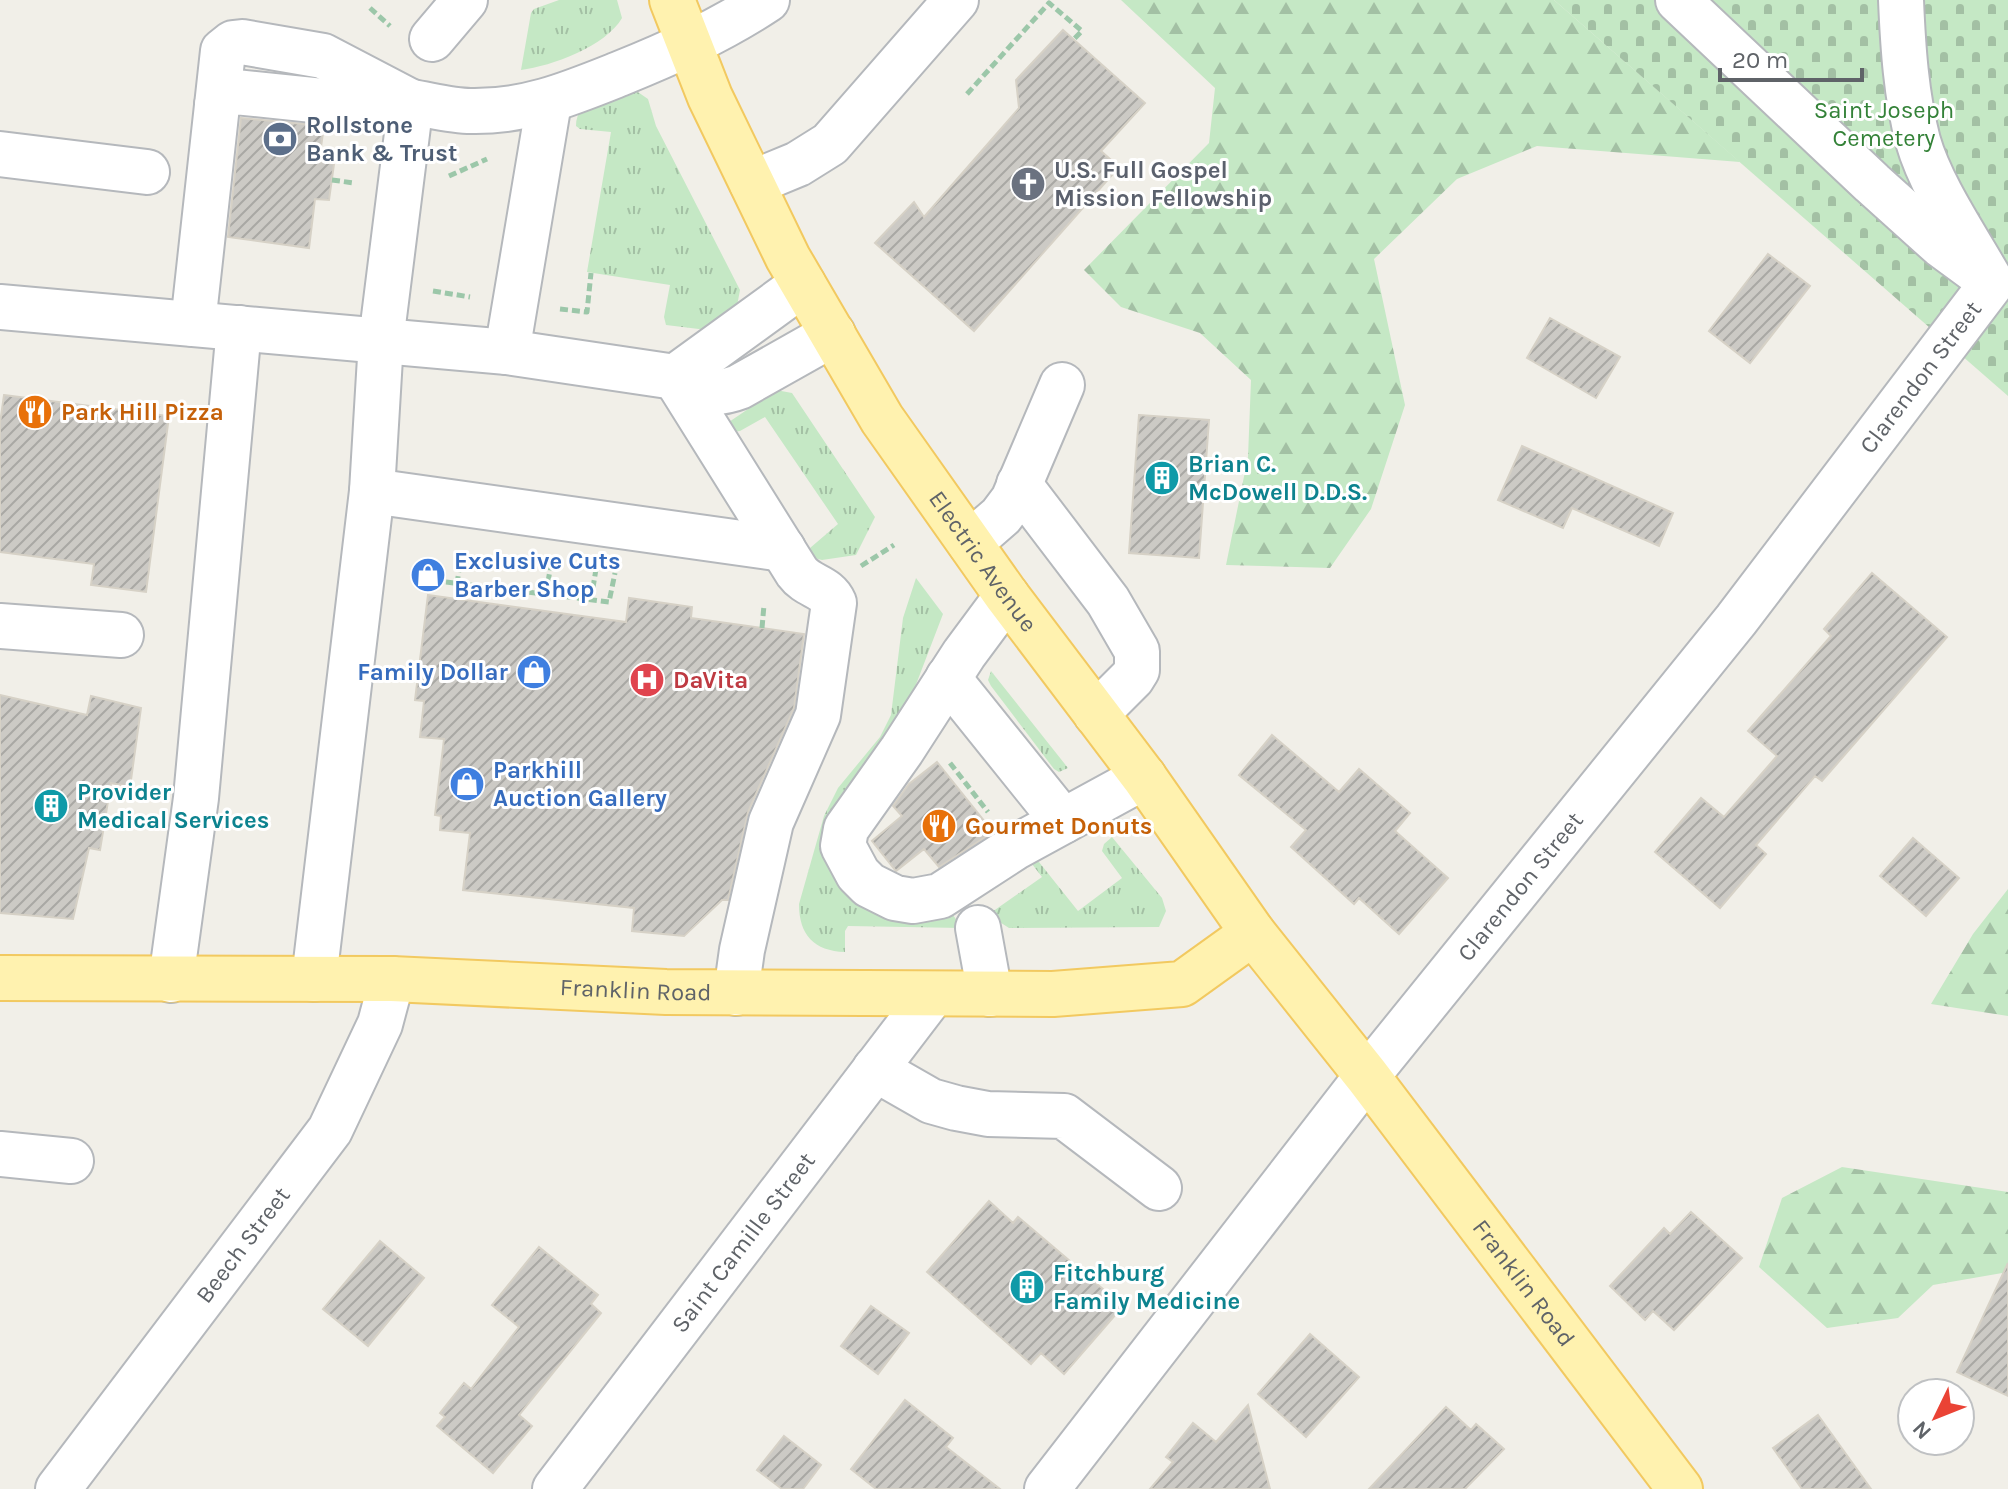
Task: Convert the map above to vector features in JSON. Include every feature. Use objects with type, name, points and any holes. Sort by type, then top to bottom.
[{"type":"main road","name":"Electric Avenue","points":[[672,0],[710,97],[752,183],[803,284],[882,419],[1007,596],[1144,777],[1253,933],[1367,1076]]},
{"type":"main road","name":"Franklin Road","points":[[0,978],[392,979],[736,993],[1053,994],[1182,984],[1253,933]]},
{"type":"main road","name":"Franklin Road","points":[[1367,1076],[1680,1489]]},
{"type":"street","points":[[432,39],[465,0]]},
{"type":"street","points":[[193,324],[223,51],[233,43],[329,58],[411,102],[469,111],[508,109],[546,118],[729,24],[767,0]]},
{"type":"street","points":[[752,183],[798,164],[830,144],[956,0]]},
{"type":"street","points":[[1678,0],[1941,245],[2000,286]]},
{"type":"street","points":[[1901,0],[1905,70],[1919,143],[1943,198],[2000,286]]},
{"type":"street","points":[[314,979],[372,491],[381,341],[411,102]]},
{"type":"street","points":[[507,352],[546,118]]},
{"type":"street","points":[[0,154],[147,172]]},
{"type":"street","points":[[675,377],[803,284]]},
{"type":"street","name":"Clarendon Street","points":[[1047,1489],[1367,1076],[1736,620],[2000,286]]},
{"type":"street","points":[[0,307],[507,352],[675,377],[694,390],[723,393],[779,366],[833,334]]},
{"type":"street","points":[[171,980],[196,798],[239,328]]},
{"type":"street","points":[[675,377],[801,578],[825,590],[834,603],[818,715],[771,822],[742,950],[736,993]]},
{"type":"street","points":[[970,543],[1001,516],[1013,500],[1062,385]]},
{"type":"street","points":[[1019,484],[1108,601],[1137,651],[1137,670],[1132,678],[1096,714]]},
{"type":"street","points":[[372,491],[783,549]]},
{"type":"street","points":[[1007,596],[850,821],[843,838],[846,855],[858,874],[869,885],[895,898],[913,901],[940,896],[1005,835],[1063,821],[1144,777]]},
{"type":"street","points":[[0,626],[121,635]]},
{"type":"street","points":[[948,678],[1063,821]]},
{"type":"street","points":[[978,928],[990,994]]},
{"type":"street","name":"Beech Street","points":[[58,1489],[330,1130],[380,1024],[392,979]]},
{"type":"street","name":"Saint Camille Street","points":[[555,1489],[932,995]]},
{"type":"street","points":[[875,1069],[931,1101],[956,1108],[988,1114],[1064,1116],[1159,1188]]},
{"type":"street","points":[[0,1154],[71,1161]]},
{"type":"path","points":[[967,94],[1049,3],[1082,31],[1074,39]]},
{"type":"path","points":[[399,198],[546,118]]},
{"type":"path","points":[[389,285],[515,303]]},
{"type":"path","points":[[446,582],[609,602],[614,573],[627,574]]},
{"type":"path","points":[[919,724],[1005,835]]},
{"type":"green space","points":[[559,0],[617,0],[622,18],[591,46],[548,64],[521,70],[531,13]]},
{"type":"green space","points":[[1121,0],[1554,0],[1740,162],[1537,146],[1457,179],[1374,259],[1405,405],[1371,509],[1330,568],[1226,565],[1248,457],[1251,380],[1200,333],[1121,307],[1084,270],[1209,143],[1215,88]]},
{"type":"green space","name":"Saint Joseph Cemetery","points":[[1554,0],[2008,0],[2008,396]]},
{"type":"green space","points":[[632,88],[648,99],[656,126],[740,290],[737,306],[707,330],[666,325],[664,317],[670,285],[587,272],[611,132],[580,129],[576,126],[578,117],[582,109],[596,99]]},
{"type":"green space","points":[[776,390],[792,393],[875,517],[856,555],[822,560],[814,558],[810,548],[838,524],[765,417],[740,431],[732,432],[726,424]]},
{"type":"green space","points":[[916,578],[943,614],[907,708],[835,848],[944,902],[962,928],[848,926],[845,931],[845,952],[834,951],[817,945],[805,933],[799,904],[824,816],[838,788],[880,737],[891,715],[903,618]]},
{"type":"green space","points":[[991,671],[1068,768],[1059,772],[1054,769],[991,686],[988,680]]},
{"type":"green space","points":[[1112,837],[1162,898],[1166,911],[1159,927],[1009,928],[995,919],[992,912],[1042,877],[1032,864],[1035,862],[1039,862],[1078,911],[1122,878],[1102,851],[1104,844]]},
{"type":"green space","points":[[2008,889],[2008,1016],[1931,1004],[1973,934]]},
{"type":"green space","points":[[1842,1167],[2008,1192],[2008,1272],[1933,1285],[1898,1318],[1827,1328],[1759,1267],[1782,1198]]},
{"type":"building","name":"U.S. Full Gospel Mission Fellowship","points":[[1063,30],[1145,103],[1101,151],[1119,167],[974,331],[875,243],[914,202],[924,217],[1019,108],[1016,80]]},
{"type":"building","name":"Rollstone Bank & Trust","points":[[241,118],[324,126],[319,161],[334,164],[329,200],[315,199],[309,248],[228,237]]},
{"type":"building","points":[[1768,254],[1810,286],[1750,363],[1709,331]]},
{"type":"building","points":[[1550,318],[1620,357],[1596,398],[1527,358]]},
{"type":"building","points":[[4,395],[169,416],[146,592],[91,585],[94,564],[0,552],[0,423]]},
{"type":"building","name":"Brian C. McDowell D.D.S.","points":[[1139,415],[1209,420],[1199,558],[1129,553]]},
{"type":"building","points":[[1522,446],[1673,513],[1659,546],[1572,508],[1563,528],[1498,500]]},
{"type":"building","points":[[1872,573],[1947,637],[1822,781],[1815,776],[1756,845],[1766,854],[1720,908],[1655,852],[1701,798],[1724,817],[1777,756],[1748,731],[1831,636],[1824,629]]},
{"type":"building","points":[[428,595],[626,622],[629,598],[692,607],[691,618],[804,634],[794,708],[748,812],[728,900],[722,900],[684,936],[632,931],[634,908],[463,890],[470,833],[440,830],[441,816],[435,815],[444,739],[420,737],[424,701],[415,700]]},
{"type":"building","name":"Provider Medical Services","points":[[0,695],[87,715],[91,696],[141,708],[130,787],[111,783],[100,850],[89,848],[73,919],[0,913]]},
{"type":"building","points":[[1272,735],[1339,792],[1359,769],[1410,813],[1395,831],[1448,878],[1399,934],[1359,898],[1354,904],[1291,847],[1306,830],[1239,775]]},
{"type":"building","name":"Gourmet Donuts","points":[[937,762],[993,832],[939,867],[924,849],[896,871],[872,841],[902,816],[893,806],[909,784]]},
{"type":"building","points":[[1913,838],[1959,878],[1926,916],[1880,876]]},
{"type":"building","name":"Fitchburg Family Medicine","points":[[989,1201],[1013,1223],[1018,1217],[1123,1306],[1064,1374],[1041,1353],[1031,1364],[927,1272]]},
{"type":"building","points":[[1691,1212],[1742,1258],[1674,1330],[1653,1311],[1645,1320],[1610,1286],[1664,1228],[1670,1234]]},
{"type":"building","points":[[380,1241],[424,1278],[368,1346],[323,1309]]},
{"type":"building","points":[[539,1247],[598,1295],[591,1304],[601,1313],[519,1415],[532,1426],[493,1473],[437,1426],[445,1417],[440,1413],[464,1383],[471,1389],[519,1327],[492,1305]]},
{"type":"building","points":[[2008,1263],[2008,1396],[1976,1381],[1976,1377],[1957,1372]]},
{"type":"building","points":[[871,1306],[909,1333],[878,1374],[841,1346]]},
{"type":"building","points":[[1310,1334],[1359,1377],[1306,1437],[1258,1394]]},
{"type":"building","points":[[905,1400],[953,1438],[946,1447],[1000,1489],[876,1489],[851,1469]]},
{"type":"building","points":[[1248,1405],[1270,1489],[1150,1489],[1173,1462],[1166,1457],[1193,1423],[1216,1442]]},
{"type":"building","points":[[1446,1407],[1471,1430],[1476,1424],[1504,1449],[1465,1489],[1369,1489]]},
{"type":"building","points":[[1818,1415],[1871,1489],[1802,1489],[1773,1448]]},
{"type":"building","points":[[784,1436],[821,1465],[803,1489],[782,1489],[757,1470]]},
{"type":"place","name":"Rollstone Bank & Trust","points":[[280,139]]},
{"type":"place","name":"U.S. Full Gospel Mission Fellowship","points":[[1028,184]]},
{"type":"place","name":"Park Hill Pizza","points":[[35,412]]},
{"type":"place","name":"Brian C. McDowell D.D.S.","points":[[1162,478]]},
{"type":"place","name":"Exclusive Cuts Barber Shop","points":[[428,575]]},
{"type":"place","name":"Family Dollar","points":[[534,672]]},
{"type":"place","name":"DaVita","points":[[647,680]]},
{"type":"place","name":"Parkhill Auction Gallery","points":[[467,784]]},
{"type":"place","name":"Provider Medical Services","points":[[51,806]]},
{"type":"place","name":"Gourmet Donuts","points":[[939,826]]},
{"type":"place","name":"Fitchburg Family Medicine","points":[[1027,1287]]}]
